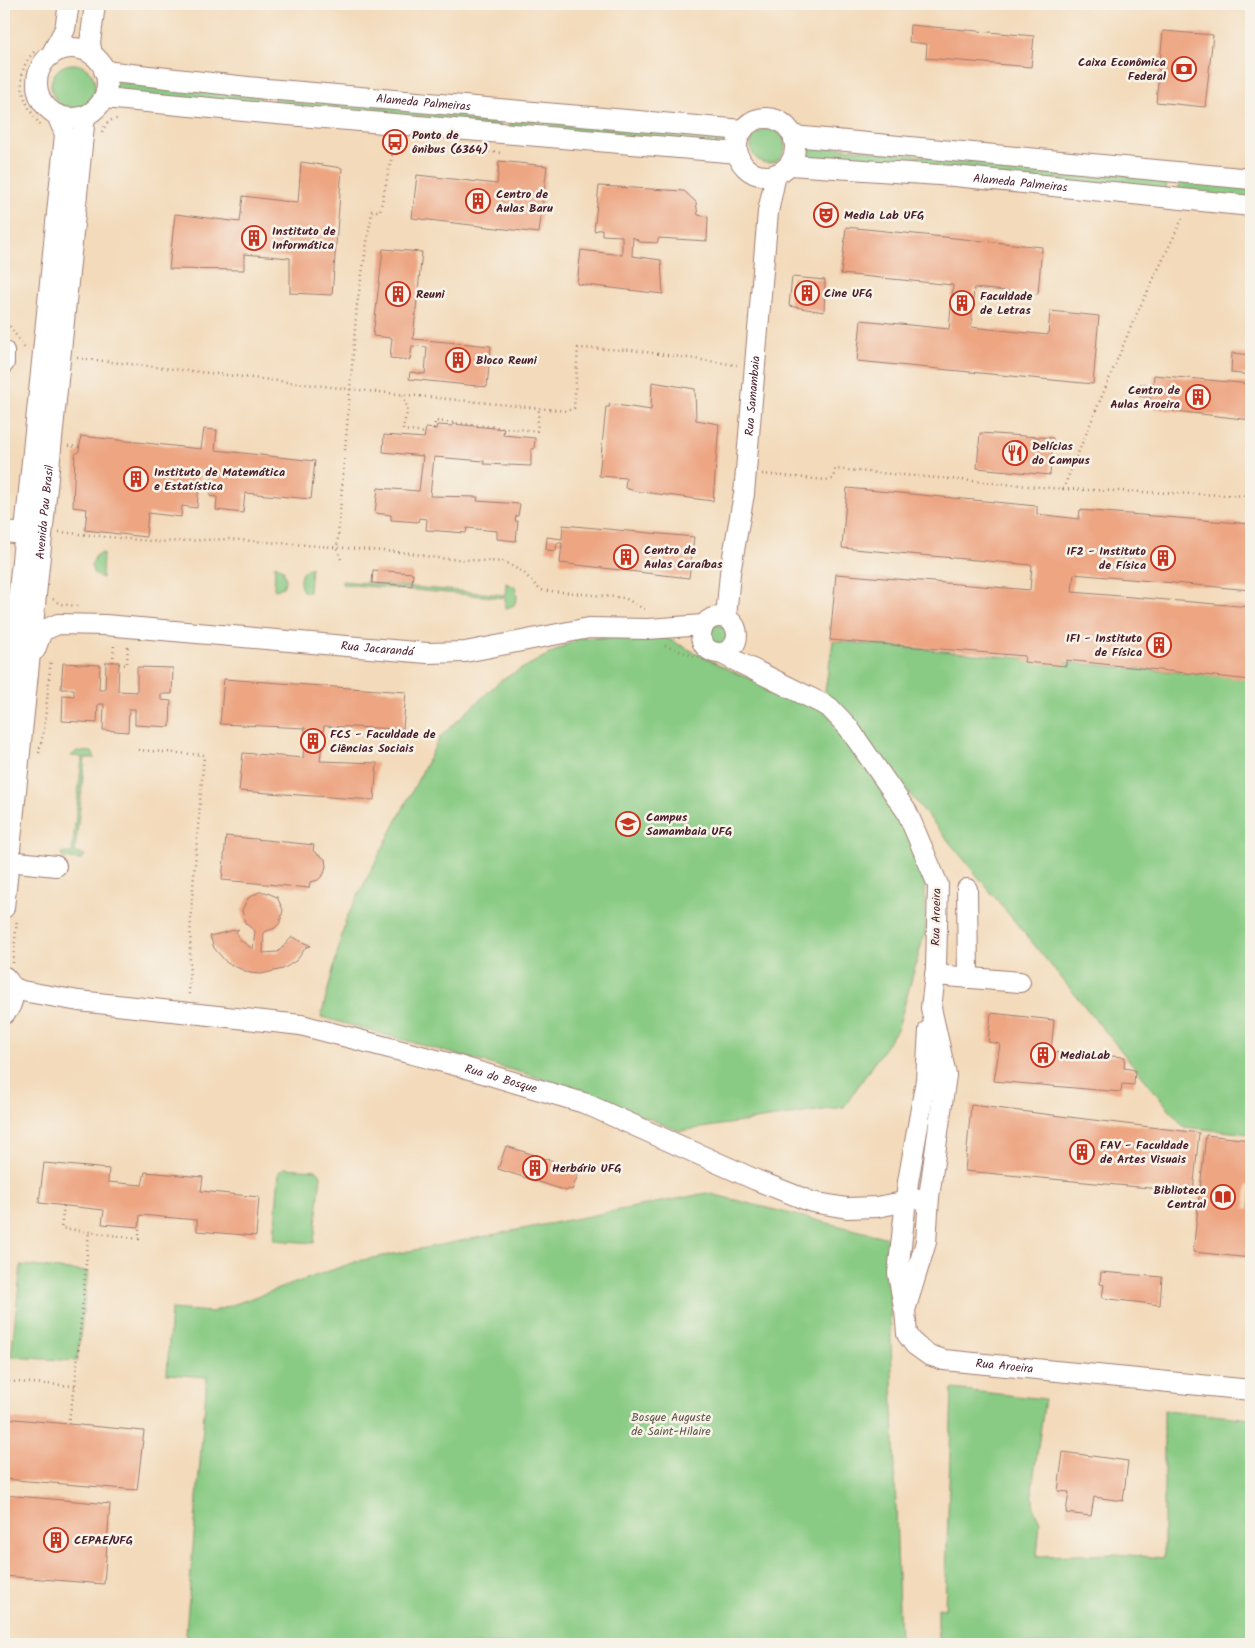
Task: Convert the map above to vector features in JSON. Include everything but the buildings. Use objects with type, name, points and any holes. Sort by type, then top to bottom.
[{"type":"street","points":[[44,52],[75,49],[92,54],[99,61],[104,71],[106,88],[100,105],[85,116],[50,122],[45,106],[37,92],[38,71],[44,52],[65,29],[69,4]]},
{"type":"street","points":[[92,54],[90,43],[94,4]]},
{"type":"street","name":"Alameda Palmeiras","points":[[104,71],[267,89],[743,130]]},
{"type":"street","name":"Alameda Palmeiras","points":[[104,98],[265,114],[738,153]]},
{"type":"street","name":"Avenida Pau Brasil","points":[[11,912],[8,861],[28,674],[44,593],[85,116]]},
{"type":"street","points":[[766,118],[782,123],[793,136],[795,153],[783,170],[763,176],[754,174],[746,169],[738,153],[739,137],[743,130],[757,119],[766,118]]},
{"type":"street","name":"Avenida Pau Brasil","points":[[4,739],[65,134],[50,122]]},
{"type":"street","name":"Alameda Palmeiras","points":[[793,136],[1251,179]]},
{"type":"street","name":"Alameda Palmeiras","points":[[783,170],[954,176],[1251,206]]},
{"type":"street","name":"Rua Samambaia","points":[[726,618],[730,573],[744,494],[768,212],[783,170]]},
{"type":"street","points":[[4,351],[4,363]]},
{"type":"street","points":[[4,532],[25,534]]},
{"type":"street","points":[[44,593],[41,608],[49,614],[109,631]]},
{"type":"street","points":[[649,621],[704,625],[714,618],[726,618],[737,632],[717,651]]},
{"type":"street","points":[[649,621],[717,651]]},
{"type":"street","name":"Rua Jacarandá","points":[[109,631],[427,653],[465,652],[589,628],[649,621]]},
{"type":"street","points":[[28,674],[38,639],[46,628],[58,624],[109,631]]},
{"type":"street","points":[[704,625],[701,636],[717,651]]},
{"type":"street","name":"Rua Aroeira","points":[[717,651],[829,707],[848,727],[907,812],[938,885],[935,975],[931,1008],[946,1075],[929,1197],[926,1242],[905,1310],[908,1334],[915,1345],[929,1355],[944,1360],[1251,1390]]},
{"type":"street","points":[[8,861],[56,866]]},
{"type":"street","points":[[967,889],[968,978]]},
{"type":"street","points":[[935,975],[1020,982]]},
{"type":"street","name":"Rua do Bosque","points":[[9,990],[79,1001],[301,1025],[459,1066],[584,1103],[756,1180],[812,1202],[847,1208],[877,1207],[906,1200]]},
{"type":"street","points":[[905,1310],[898,1273],[906,1200],[926,1080],[931,1008]]},
{"type":"street","points":[[906,1200],[929,1197]]},
{"type":"path","points":[[44,52],[31,55],[24,70],[21,92],[28,110],[50,122]]},
{"type":"path","points":[[100,138],[108,122],[113,118],[124,119]]},
{"type":"path","points":[[387,141],[404,143]]},
{"type":"path","points":[[341,559],[337,548],[357,305],[372,211],[380,211],[395,142]]},
{"type":"path","points":[[463,149],[502,153]]},
{"type":"path","points":[[1064,489],[1134,322],[1185,212]]},
{"type":"path","points":[[4,318],[28,353],[29,344]]},
{"type":"path","points":[[75,367],[76,358],[403,395],[567,411],[574,408],[578,348],[632,350],[744,366]]},
{"type":"path","points":[[403,395],[408,408],[408,417],[403,430],[425,433]]},
{"type":"path","points":[[434,429],[435,421],[537,431],[539,408]]},
{"type":"path","points":[[66,455],[67,446],[80,447]]},
{"type":"path","points":[[745,471],[826,480],[833,479],[835,469],[1064,489],[1251,496]]},
{"type":"path","points":[[57,540],[58,531],[160,542],[228,539],[410,553],[437,558],[505,562],[524,573],[540,590],[626,598],[649,621]]},
{"type":"path","points":[[44,593],[60,604],[79,606]]},
{"type":"path","points":[[109,631],[113,662]]},
{"type":"path","points":[[119,664],[127,664],[128,639]]},
{"type":"path","points":[[663,646],[717,651]]},
{"type":"path","points":[[36,760],[44,730],[52,654]]},
{"type":"path","points":[[138,750],[204,755],[191,912],[189,997]]},
{"type":"path","points":[[9,990],[13,963],[11,912]]},
{"type":"path","points":[[64,1206],[61,1228],[139,1239],[139,1227]]},
{"type":"path","points":[[68,1424],[75,1386],[89,1231]]},
{"type":"path","points":[[4,1381],[75,1386]]},
{"type":"green space","points":[[69,64],[77,64],[89,70],[95,86],[89,102],[77,108],[69,108],[57,102],[51,90],[51,82],[57,70]]},
{"type":"green space","points":[[115,82],[260,96],[259,105],[114,92]]},
{"type":"green space","points":[[274,96],[501,116],[500,127],[273,107]]},
{"type":"green space","points":[[510,118],[725,138],[724,148],[509,128]]},
{"type":"green space","points":[[768,129],[780,134],[785,146],[780,158],[768,163],[756,158],[751,146],[756,134]]},
{"type":"green space","points":[[801,144],[1167,179],[1166,191],[801,159]]},
{"type":"green space","points":[[1179,180],[1251,187],[1251,199],[1179,193]]},
{"type":"green space","points":[[103,553],[102,578],[94,574],[91,566],[96,555]]},
{"type":"green space","points":[[275,565],[283,569],[286,580],[283,587],[276,590],[274,589]]},
{"type":"green space","points":[[311,567],[309,592],[303,591],[300,584],[301,576],[303,571]]},
{"type":"green space","points":[[342,581],[505,595],[506,583],[516,588],[517,598],[514,605],[505,609],[505,598],[342,584]]},
{"type":"green space","points":[[719,625],[727,628],[730,636],[727,644],[719,647],[711,644],[708,636],[711,628]]},
{"type":"green space","points":[[664,637],[740,675],[820,703],[924,851],[926,928],[898,1028],[844,1107],[680,1131],[584,1093],[530,1075],[321,1017],[346,919],[440,737],[501,680],[579,638]]},
{"type":"green space","points":[[833,641],[1251,679],[1251,1134],[1184,1127],[825,691]]},
{"type":"green space","points":[[77,751],[92,752],[95,758],[85,758],[75,853],[85,855],[81,860],[63,858],[61,853],[72,853],[82,757],[71,756]]},
{"type":"green space","points":[[284,1168],[317,1170],[321,1175],[314,1243],[274,1240],[279,1172]]},
{"type":"green space","name":"Bosque Auguste de Saint-Hilaire","points":[[707,1193],[888,1238],[900,1644],[185,1644],[207,1377],[167,1374],[171,1309],[212,1312],[358,1261]]},
{"type":"green space","points":[[21,1265],[88,1272],[77,1361],[11,1357]]},
{"type":"green space","points":[[952,1389],[1045,1399],[1032,1488],[1034,1509],[1040,1522],[1037,1556],[1116,1554],[1164,1558],[1164,1410],[1251,1419],[1251,1644],[938,1644],[938,1608],[945,1609]]},
{"type":"place","name":"Caixa Econômica Federal","points":[[1184,69]]},
{"type":"place","name":"Ponto de ônibus (6364)","points":[[395,142]]},
{"type":"place","name":"Centro de Aulas Baru","points":[[478,201]]},
{"type":"place","name":"Media Lab UFG","points":[[826,215]]},
{"type":"place","name":"Instituto de Informática","points":[[254,238]]},
{"type":"place","name":"Cine UFG","points":[[807,293]]},
{"type":"place","name":"Reuni","points":[[398,294]]},
{"type":"place","name":"Faculdade de Letras","points":[[962,303]]},
{"type":"place","name":"Bloco Reuni","points":[[458,360]]},
{"type":"place","name":"Centro de Aulas Aroeira","points":[[1198,397]]},
{"type":"place","name":"Delícias do Campus","points":[[1015,453]]},
{"type":"place","name":"Instituto de Matemática e Estatística","points":[[136,479]]},
{"type":"place","name":"Centro de Aulas Caraíbas","points":[[626,557]]},
{"type":"place","name":"IF2 - Instituto de Física","points":[[1163,558]]},
{"type":"place","name":"IF1 - Instituto de Física","points":[[1159,645]]},
{"type":"place","name":"FCS - Faculdade de Ciências Sociais","points":[[313,741]]},
{"type":"place","name":"Campus Samambaia UFG","points":[[628,824]]},
{"type":"place","name":"MediaLab","points":[[1043,1055]]},
{"type":"place","name":"FAV - Faculdade de Artes Visuais","points":[[1082,1152]]},
{"type":"place","name":"Herbário UFG","points":[[535,1168]]},
{"type":"place","name":"Biblioteca Central","points":[[1223,1197]]},
{"type":"place","name":"CEPAE/UFG","points":[[56,1540]]}]
